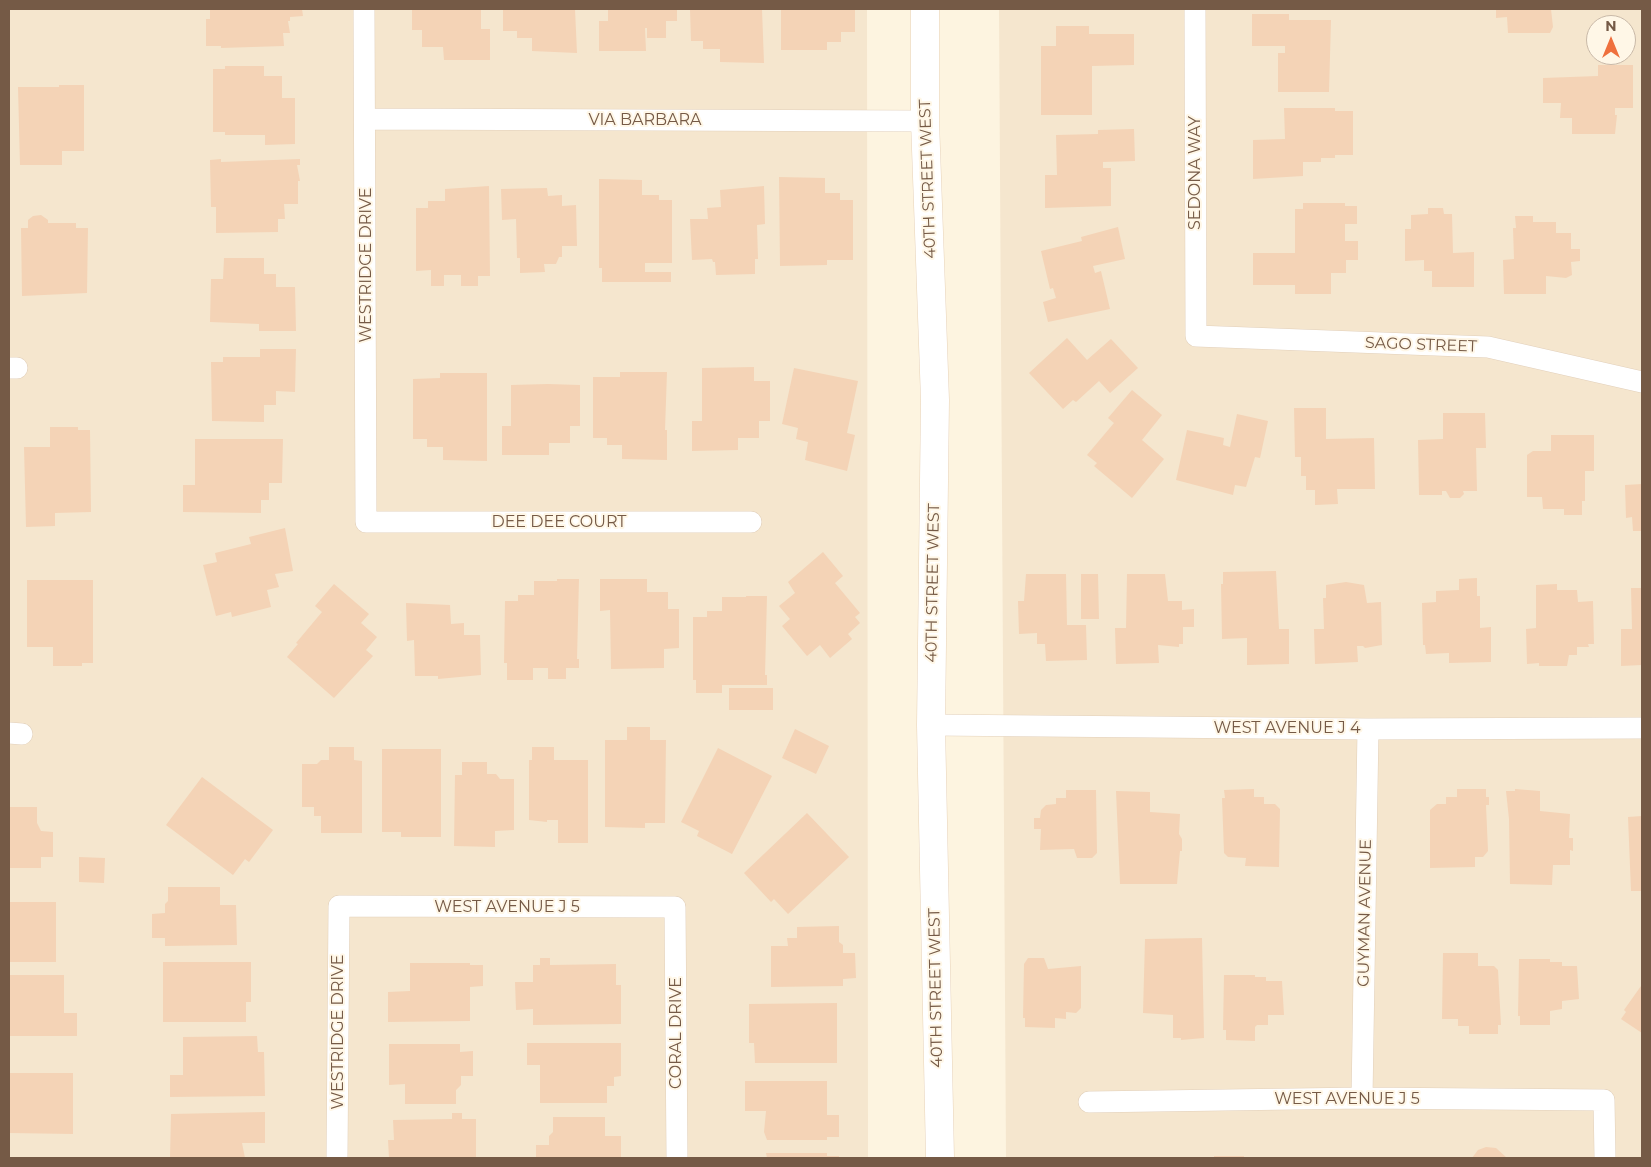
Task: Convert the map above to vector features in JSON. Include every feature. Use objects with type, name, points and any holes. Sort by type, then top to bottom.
[{"type":"main road","name":"40TH STREET WEST","points":[[925,9],[925,121],[936,400],[931,725],[940,1158]]},
{"type":"street","name":"WESTRIDGE DRIVE","points":[[364,9],[366,522]]},
{"type":"street","name":"SEDONA WAY","points":[[1195,9],[1196,336]]},
{"type":"street","name":"VIA BARBARA","points":[[365,118],[925,121]]},
{"type":"street","name":"SAGO STREET","points":[[1196,336],[1488,347],[1642,382]]},
{"type":"street","name":"DEE DEE COURT","points":[[366,522],[751,522]]},
{"type":"street","name":"WEST AVENUE J 4","points":[[931,725],[1368,729],[1642,728]]},
{"type":"street","name":"GUYMAN AVENUE","points":[[1362,1098],[1368,729]]},
{"type":"street","name":"WESTRIDGE DRIVE","points":[[337,1158],[339,906]]},
{"type":"street","name":"WEST AVENUE J 5","points":[[339,906],[675,907]]},
{"type":"street","name":"CORAL DRIVE","points":[[675,907],[678,1158]]},
{"type":"street","name":"WEST AVENUE J 5","points":[[1089,1102],[1362,1098],[1604,1100],[1605,1158]]},
{"type":"shaded area","points":[[9,9],[867,9],[868,1158],[9,1158]]},
{"type":"shaded area","points":[[999,9],[1642,9],[1642,1158],[1006,1158]]},
{"type":"building","points":[[210,9],[302,9],[303,16],[290,17],[290,21],[288,21],[290,33],[283,33],[284,46],[221,48],[221,46],[206,46],[206,19],[210,19]]},
{"type":"building","points":[[412,9],[481,9],[481,29],[490,29],[490,60],[444,60],[443,47],[422,47],[422,30],[412,30]]},
{"type":"building","points":[[503,9],[575,9],[577,53],[532,51],[532,38],[517,38],[517,31],[503,31]]},
{"type":"building","points":[[608,9],[677,9],[677,21],[666,21],[666,38],[647,38],[647,28],[645,28],[646,51],[599,51],[599,21],[608,21]]},
{"type":"building","points":[[690,9],[762,9],[764,63],[720,62],[720,49],[703,49],[703,41],[691,41]]},
{"type":"building","points":[[781,9],[855,9],[855,32],[841,32],[841,42],[827,42],[827,50],[781,50]]},
{"type":"building","points":[[1496,9],[1551,9],[1553,27],[1550,33],[1508,33],[1507,17],[1496,18]]},
{"type":"building","points":[[1252,14],[1289,14],[1289,20],[1331,20],[1329,92],[1278,92],[1278,53],[1285,53],[1285,46],[1252,46]]},
{"type":"building","points":[[1056,26],[1089,26],[1089,34],[1134,34],[1134,65],[1092,66],[1092,115],[1041,115],[1041,46],[1056,46]]},
{"type":"building","points":[[1598,65],[1633,65],[1633,108],[1615,108],[1615,115],[1617,115],[1615,134],[1572,134],[1572,118],[1560,118],[1561,103],[1543,103],[1543,78],[1598,76]]},
{"type":"building","points":[[225,66],[264,66],[264,76],[282,76],[282,98],[295,98],[295,144],[265,145],[265,135],[225,135],[225,132],[213,132],[213,69],[225,69]]},
{"type":"building","points":[[59,85],[84,85],[84,151],[62,151],[62,165],[20,165],[18,87],[59,87]]},
{"type":"building","points":[[1284,108],[1335,108],[1335,111],[1353,111],[1353,155],[1335,155],[1335,158],[1321,158],[1321,162],[1303,162],[1303,176],[1253,179],[1253,140],[1285,139]]},
{"type":"building","points":[[1134,129],[1135,161],[1103,162],[1103,168],[1111,168],[1111,206],[1045,208],[1045,175],[1057,175],[1056,135],[1098,134],[1098,130]]},
{"type":"building","points":[[221,159],[221,162],[300,159],[300,165],[297,165],[300,181],[298,181],[298,204],[284,204],[285,219],[278,219],[278,232],[216,233],[216,207],[211,207],[210,160]]},
{"type":"building","points":[[779,177],[825,178],[825,193],[840,193],[840,200],[853,200],[853,260],[827,260],[827,265],[780,266]]},
{"type":"building","points":[[599,179],[642,180],[642,195],[659,195],[659,200],[672,200],[672,263],[645,263],[645,272],[671,272],[671,282],[602,282],[602,268],[599,268]]},
{"type":"building","points":[[489,186],[490,276],[478,276],[478,286],[461,286],[461,275],[444,275],[444,286],[431,286],[431,270],[416,271],[416,208],[428,208],[428,201],[445,201],[445,189]]},
{"type":"building","points":[[764,186],[765,224],[757,225],[758,259],[755,259],[755,274],[716,275],[715,262],[712,259],[692,260],[690,219],[708,219],[707,208],[721,207],[720,190]]},
{"type":"building","points":[[547,188],[548,196],[562,195],[562,206],[576,205],[577,246],[562,246],[562,257],[559,257],[556,264],[544,264],[545,272],[520,273],[520,258],[517,258],[516,219],[502,220],[501,189]]},
{"type":"building","points":[[1303,203],[1345,203],[1345,206],[1357,206],[1357,224],[1345,224],[1345,241],[1358,241],[1358,260],[1346,260],[1346,273],[1331,273],[1331,294],[1295,294],[1295,285],[1253,285],[1253,253],[1295,253],[1295,209],[1303,209]]},
{"type":"building","points":[[1428,208],[1443,208],[1444,214],[1452,214],[1453,253],[1474,252],[1474,287],[1432,287],[1432,271],[1424,271],[1424,260],[1405,261],[1405,229],[1411,229],[1411,215],[1428,214]]},
{"type":"building","points":[[41,215],[48,220],[48,223],[76,223],[76,228],[88,228],[87,293],[22,296],[21,228],[28,228],[28,220],[33,216]]},
{"type":"building","points":[[1515,216],[1533,216],[1533,222],[1556,222],[1556,233],[1571,233],[1571,249],[1580,249],[1580,261],[1571,262],[1572,275],[1566,278],[1546,276],[1546,294],[1504,294],[1503,260],[1514,259],[1513,228],[1516,228]]},
{"type":"building","points":[[1118,227],[1125,259],[1093,266],[1095,273],[1101,271],[1110,309],[1048,322],[1043,302],[1056,298],[1053,288],[1050,289],[1041,251],[1082,241],[1081,237]]},
{"type":"building","points":[[224,258],[264,258],[264,274],[276,274],[276,287],[295,287],[296,331],[259,331],[259,324],[210,322],[211,279],[223,279]]},
{"type":"building","points":[[1067,338],[1087,360],[1111,339],[1138,368],[1110,393],[1099,381],[1076,402],[1073,400],[1063,409],[1029,373]]},
{"type":"building","points":[[260,349],[296,349],[295,392],[276,391],[276,405],[264,405],[264,422],[212,421],[211,362],[223,362],[223,357],[260,357]]},
{"type":"building","points":[[754,367],[754,381],[770,381],[770,421],[759,421],[759,438],[738,438],[738,450],[692,451],[692,421],[702,421],[702,368]]},
{"type":"building","points":[[794,368],[858,381],[847,433],[855,435],[847,471],[805,460],[808,442],[796,439],[798,428],[782,424]]},
{"type":"building","points":[[620,372],[667,372],[665,430],[667,430],[667,460],[622,459],[622,445],[607,445],[607,438],[593,438],[593,377],[620,377]]},
{"type":"building","points":[[440,373],[487,373],[487,461],[443,460],[443,447],[427,447],[427,439],[413,439],[413,379],[440,378]]},
{"type":"building","points":[[511,385],[580,385],[580,426],[570,426],[570,443],[549,443],[549,455],[502,455],[502,426],[511,426]]},
{"type":"building","points":[[1132,390],[1162,415],[1142,440],[1164,459],[1132,498],[1094,466],[1097,463],[1087,455],[1114,423],[1108,418]]},
{"type":"building","points":[[1294,408],[1326,408],[1326,439],[1374,438],[1375,489],[1337,489],[1338,504],[1315,505],[1315,490],[1306,490],[1306,476],[1301,476],[1301,457],[1295,457]]},
{"type":"building","points":[[1443,413],[1485,413],[1486,448],[1476,448],[1477,491],[1463,491],[1464,494],[1460,498],[1450,498],[1446,491],[1442,491],[1442,495],[1419,495],[1418,440],[1443,439]]},
{"type":"building","points":[[1237,414],[1268,421],[1260,458],[1255,457],[1246,487],[1235,485],[1233,495],[1176,480],[1187,430],[1224,438],[1223,445],[1230,447]]},
{"type":"building","points":[[50,427],[78,427],[78,430],[90,430],[91,512],[55,513],[55,526],[26,527],[24,447],[50,447]]},
{"type":"building","points":[[1551,435],[1594,435],[1594,471],[1585,471],[1585,501],[1582,501],[1582,515],[1564,515],[1564,509],[1543,509],[1542,497],[1527,497],[1527,455],[1533,451],[1551,451]]},
{"type":"building","points":[[195,439],[283,439],[282,483],[269,483],[269,500],[261,500],[261,513],[183,512],[183,485],[195,485]]},
{"type":"building","points":[[1642,484],[1642,531],[1633,531],[1632,517],[1626,518],[1625,485]]},
{"type":"building","points":[[285,528],[293,571],[275,574],[279,587],[267,590],[271,607],[232,617],[231,612],[216,616],[203,565],[217,562],[215,553],[251,544],[249,537]]},
{"type":"building","points":[[823,552],[843,576],[835,583],[860,613],[855,617],[860,623],[848,634],[852,639],[830,658],[820,645],[807,656],[782,626],[790,619],[779,606],[795,593],[788,582]]},
{"type":"building","points":[[1276,571],[1279,629],[1289,629],[1289,664],[1247,665],[1247,638],[1222,639],[1221,584],[1223,584],[1223,572]]},
{"type":"building","points":[[1026,574],[1066,574],[1067,625],[1086,625],[1087,660],[1046,661],[1045,644],[1037,644],[1037,633],[1019,634],[1018,601],[1024,601]]},
{"type":"building","points":[[1081,574],[1098,574],[1099,619],[1081,619]]},
{"type":"building","points":[[1127,574],[1165,574],[1168,601],[1182,601],[1182,610],[1194,609],[1194,627],[1183,627],[1183,644],[1179,644],[1179,647],[1158,645],[1159,663],[1116,664],[1115,628],[1126,628]]},
{"type":"building","points":[[1477,578],[1477,596],[1480,596],[1480,628],[1491,627],[1491,662],[1449,663],[1449,653],[1426,654],[1425,645],[1423,645],[1422,603],[1436,602],[1436,591],[1459,590],[1459,579]]},
{"type":"building","points":[[557,579],[579,579],[577,659],[579,659],[579,668],[566,668],[566,679],[548,679],[548,668],[533,668],[533,680],[507,680],[507,663],[504,663],[505,601],[518,601],[518,595],[534,595],[534,581],[557,581]]},
{"type":"building","points":[[600,579],[647,579],[647,592],[668,592],[668,609],[679,609],[679,648],[664,649],[664,668],[611,669],[610,610],[600,611]]},
{"type":"building","points":[[27,580],[93,580],[93,663],[82,663],[82,666],[53,666],[53,647],[27,647]]},
{"type":"building","points":[[1346,582],[1364,585],[1367,603],[1381,602],[1382,645],[1365,648],[1357,646],[1358,662],[1315,664],[1314,629],[1324,629],[1323,598],[1326,598],[1326,585]]},
{"type":"building","points":[[334,584],[369,614],[361,623],[377,637],[366,650],[373,656],[334,698],[287,657],[322,612],[315,606]]},
{"type":"building","points":[[1557,584],[1557,590],[1577,590],[1578,602],[1593,601],[1594,644],[1588,644],[1589,647],[1577,647],[1577,655],[1569,655],[1567,666],[1539,666],[1539,663],[1527,664],[1526,629],[1536,628],[1536,585]]},
{"type":"building","points":[[1631,588],[1642,588],[1642,665],[1621,666],[1621,629],[1632,629]]},
{"type":"building","points":[[767,596],[765,675],[767,675],[767,685],[722,685],[722,693],[696,693],[696,680],[693,680],[693,617],[707,617],[707,611],[722,611],[722,597]]},
{"type":"building","points":[[406,603],[450,605],[451,624],[464,623],[464,635],[480,635],[481,675],[438,679],[438,676],[415,676],[414,640],[407,641]]},
{"type":"building","points":[[729,688],[773,688],[773,710],[729,710]]},
{"type":"building","points":[[627,727],[650,727],[650,740],[666,740],[665,823],[645,823],[645,828],[605,827],[605,740],[627,740]]},
{"type":"building","points":[[795,729],[829,746],[816,774],[782,758]]},
{"type":"building","points":[[329,747],[354,747],[354,760],[362,761],[362,833],[321,833],[321,816],[314,816],[314,807],[302,807],[302,764],[317,764],[321,760],[329,760]]},
{"type":"building","points":[[532,747],[554,747],[554,760],[588,760],[588,843],[558,843],[558,820],[547,820],[547,822],[529,820],[529,760],[532,760]]},
{"type":"building","points":[[718,748],[772,776],[732,854],[697,836],[699,831],[681,822]]},
{"type":"building","points":[[382,749],[441,749],[441,837],[401,837],[401,832],[382,832]]},
{"type":"building","points":[[462,762],[487,762],[487,774],[496,774],[500,779],[514,779],[514,830],[495,831],[495,847],[454,846],[455,775],[462,775]]},
{"type":"building","points":[[202,777],[273,830],[249,862],[245,859],[233,875],[166,825]]},
{"type":"building","points":[[1254,789],[1254,797],[1264,797],[1264,804],[1275,804],[1280,809],[1279,867],[1245,866],[1246,858],[1228,857],[1224,853],[1222,798],[1225,798],[1224,790]]},
{"type":"building","points":[[1457,789],[1486,789],[1486,797],[1489,797],[1489,805],[1486,805],[1488,851],[1483,857],[1475,857],[1475,867],[1430,868],[1430,810],[1437,804],[1446,804],[1446,797],[1457,797]]},
{"type":"building","points":[[1515,789],[1540,791],[1540,811],[1570,814],[1569,838],[1573,838],[1573,851],[1570,850],[1570,865],[1553,865],[1552,885],[1510,884],[1509,819],[1506,791],[1515,791]]},
{"type":"building","points":[[1066,790],[1096,790],[1097,853],[1092,858],[1077,858],[1074,849],[1040,850],[1041,829],[1034,829],[1034,818],[1040,818],[1041,810],[1046,805],[1056,804],[1056,798],[1066,798]]},
{"type":"building","points":[[1116,791],[1150,792],[1150,812],[1180,814],[1179,834],[1182,839],[1182,851],[1180,851],[1177,884],[1120,884]]},
{"type":"building","points":[[9,807],[37,807],[37,823],[41,831],[53,832],[53,857],[41,857],[41,868],[9,868]]},
{"type":"building","points":[[807,813],[849,857],[788,914],[774,899],[771,902],[744,873]]},
{"type":"building","points":[[1642,816],[1642,891],[1631,891],[1628,817]]},
{"type":"building","points":[[79,857],[105,858],[104,883],[79,882]]},
{"type":"building","points":[[168,887],[220,887],[220,905],[236,905],[237,945],[165,946],[165,938],[152,938],[152,914],[165,913],[165,904],[168,901]]},
{"type":"building","points":[[9,902],[56,902],[56,962],[9,962]]},
{"type":"building","points":[[839,926],[839,942],[843,945],[843,953],[855,953],[856,978],[843,979],[843,986],[771,987],[771,946],[788,946],[787,938],[797,938],[797,927]]},
{"type":"building","points":[[1202,938],[1204,1038],[1181,1040],[1181,1038],[1173,1038],[1173,1015],[1143,1013],[1145,939]]},
{"type":"building","points":[[1443,953],[1478,953],[1478,966],[1494,966],[1498,970],[1501,1025],[1498,1025],[1498,1034],[1469,1034],[1469,1026],[1458,1026],[1458,1019],[1442,1019]]},
{"type":"building","points":[[540,958],[550,958],[550,965],[616,964],[616,985],[621,985],[621,1024],[533,1025],[533,1009],[516,1010],[515,982],[533,982],[533,965],[540,965]]},
{"type":"building","points":[[1028,958],[1044,958],[1048,969],[1081,966],[1081,1008],[1076,1013],[1066,1012],[1066,1019],[1055,1018],[1055,1028],[1025,1027],[1025,1018],[1023,1018],[1024,964]]},
{"type":"building","points":[[1519,959],[1550,959],[1550,962],[1562,962],[1562,966],[1577,966],[1579,999],[1562,1001],[1562,1009],[1550,1011],[1550,1025],[1520,1025],[1520,1016],[1518,1016]]},
{"type":"building","points":[[163,962],[251,962],[251,1002],[246,1002],[246,1022],[163,1022]]},
{"type":"building","points":[[410,963],[470,963],[470,965],[483,965],[483,986],[470,987],[470,1021],[388,1022],[388,992],[410,991]]},
{"type":"building","points":[[9,975],[64,975],[64,1013],[77,1013],[77,1036],[9,1036]]},
{"type":"building","points":[[1224,975],[1255,975],[1255,977],[1266,977],[1266,981],[1282,981],[1284,1015],[1268,1015],[1268,1025],[1257,1025],[1255,1027],[1255,1041],[1226,1040],[1226,1030],[1223,1030]]},
{"type":"building","points":[[1641,986],[1642,1033],[1621,1019],[1626,1012],[1624,1010]]},
{"type":"building","points":[[837,1003],[837,1063],[755,1063],[754,1043],[749,1043],[749,1004]]},
{"type":"building","points":[[257,1036],[258,1052],[264,1052],[265,1096],[170,1097],[170,1075],[183,1075],[183,1037]]},
{"type":"building","points":[[527,1043],[621,1043],[621,1076],[614,1077],[614,1086],[607,1086],[607,1103],[540,1103],[540,1065],[527,1065]]},
{"type":"building","points":[[389,1044],[460,1044],[460,1052],[473,1051],[473,1076],[461,1076],[461,1085],[456,1090],[456,1104],[405,1104],[405,1084],[389,1085]]},
{"type":"building","points":[[9,1073],[73,1073],[73,1134],[9,1133]]},
{"type":"building","points":[[745,1081],[827,1081],[827,1115],[839,1115],[839,1137],[827,1137],[827,1140],[767,1140],[764,1132],[766,1111],[745,1111]]},
{"type":"building","points":[[265,1112],[265,1143],[242,1143],[245,1158],[170,1158],[171,1114]]},
{"type":"building","points":[[452,1113],[462,1113],[462,1119],[476,1119],[476,1158],[389,1158],[388,1140],[394,1140],[393,1120],[452,1119]]},
{"type":"building","points":[[553,1117],[605,1117],[605,1136],[621,1136],[621,1158],[536,1158],[536,1145],[549,1145],[549,1136],[553,1132]]},
{"type":"building","points":[[1486,1147],[1496,1148],[1507,1158],[1472,1158],[1478,1150]]},
{"type":"building","points":[[766,1153],[827,1153],[827,1156],[839,1156],[839,1158],[767,1158]]},
{"type":"building","points":[[1214,1156],[1244,1156],[1244,1158],[1214,1158]]}]
